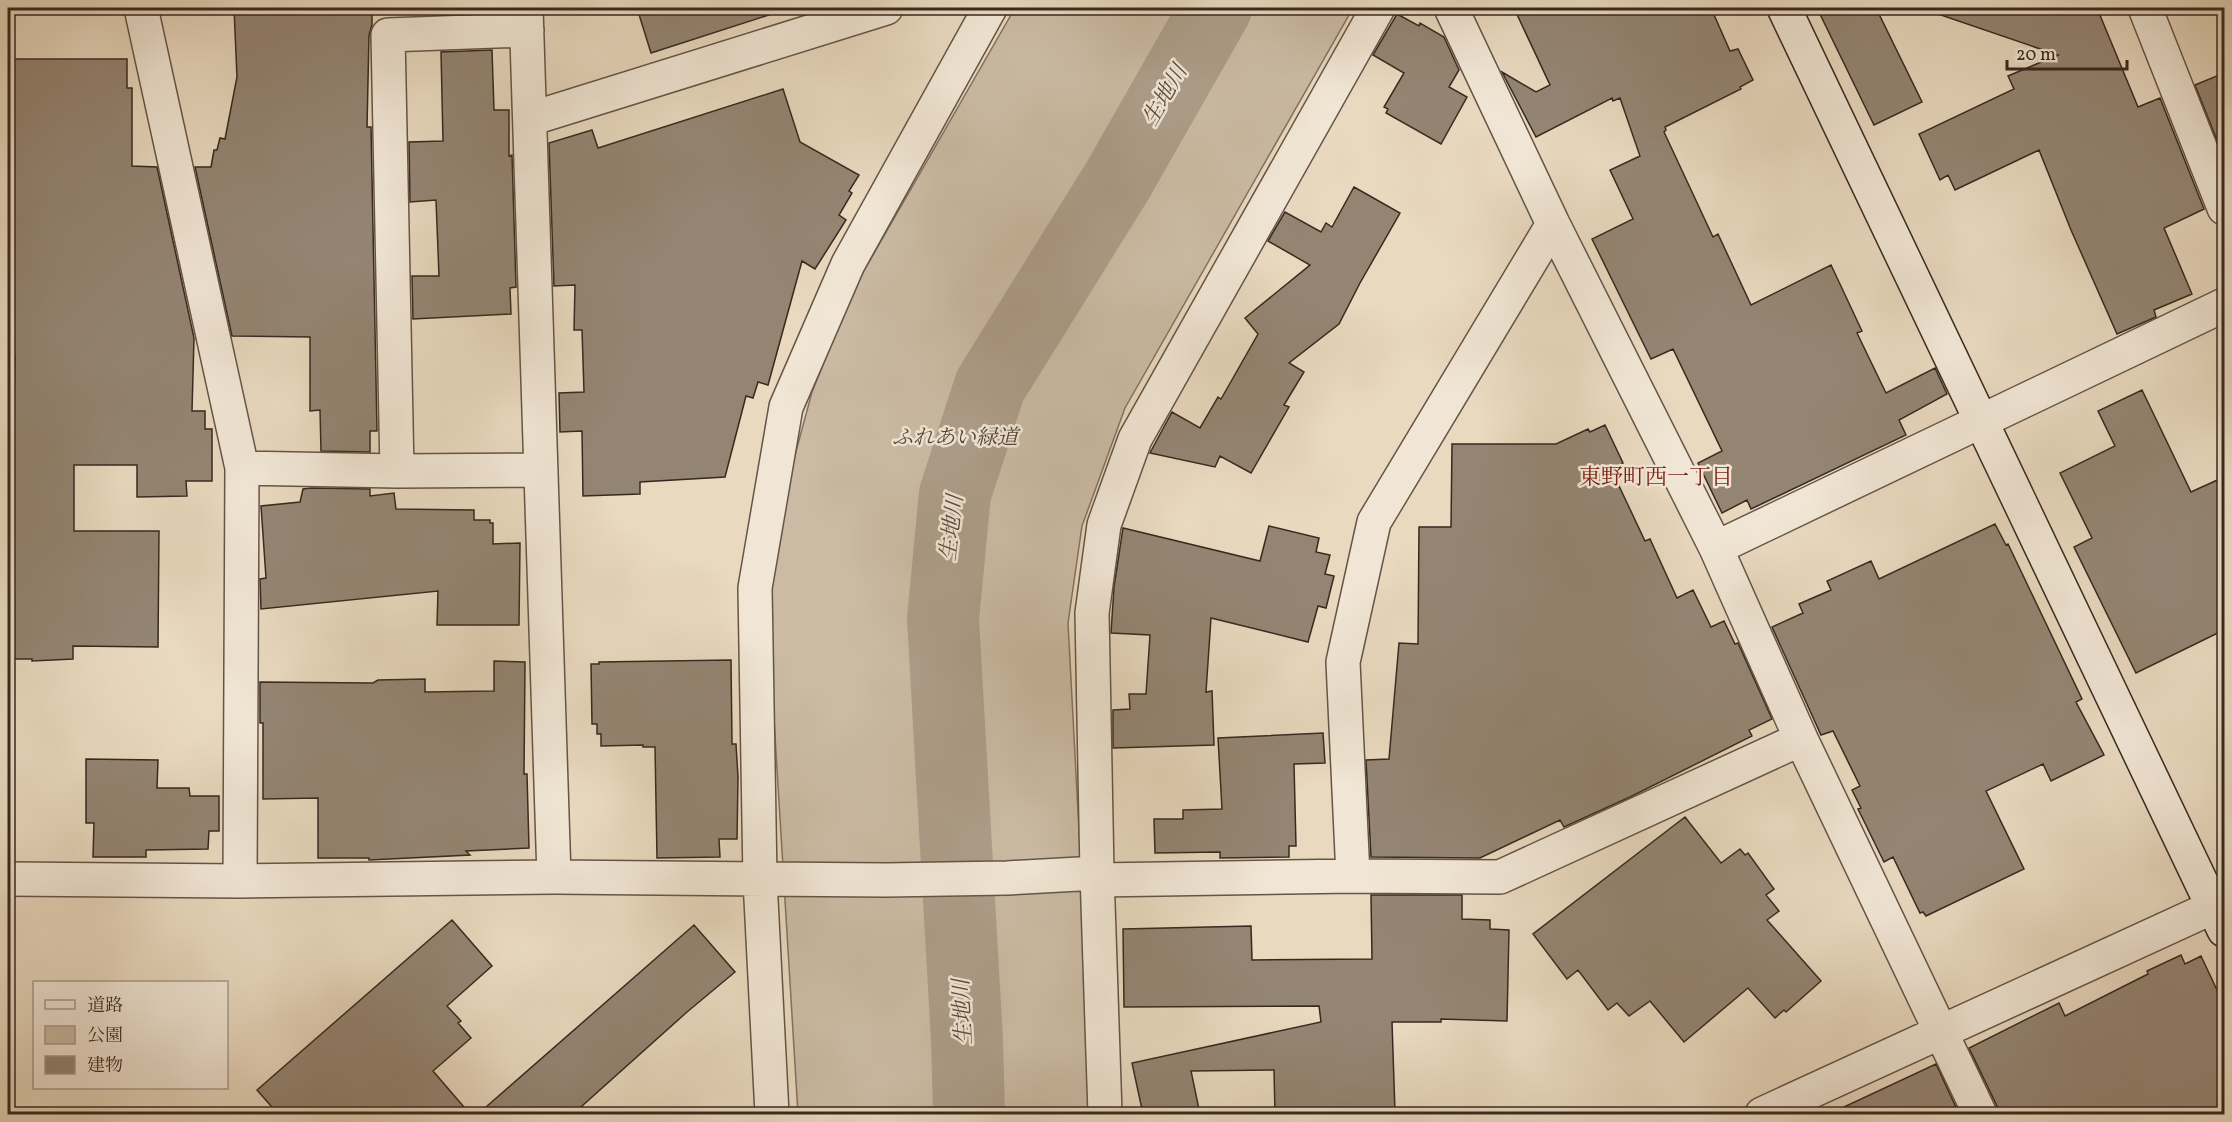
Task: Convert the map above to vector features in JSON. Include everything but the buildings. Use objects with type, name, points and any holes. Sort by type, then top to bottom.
[{"type":"street","points":[[141,8],[242,468],[240,881]]},
{"type":"street","points":[[530,119],[886,8]]},
{"type":"street","points":[[772,1114],[760,880],[755,588],[786,407],[848,264],[990,8]]},
{"type":"street","points":[[1105,1114],[1097,876],[1092,613],[1104,525],[1135,439],[1378,8]]},
{"type":"street","points":[[1450,8],[1553,224],[1716,548],[1801,739],[1980,1114]]},
{"type":"street","points":[[1762,1114],[1939,1032],[2221,913],[1784,8]]},
{"type":"street","points":[[2145,8],[2224,208]]},
{"type":"street","points":[[397,471],[388,35],[526,19],[554,877]]},
{"type":"street","points":[[1353,876],[1343,662],[1374,522],[1553,224]]},
{"type":"street","points":[[1716,548],[2224,305]]},
{"type":"street","points":[[242,468],[397,471],[541,470]]},
{"type":"street","points":[[8,879],[240,881],[554,877],[886,880],[1097,876],[1500,877],[1801,739]]},
{"type":"green space","name":"ふれあい緑道","points":[[1015,8],[1353,8],[1125,408],[1082,526],[1068,623],[1094,1114],[798,1114],[768,621],[775,556],[791,470],[812,392],[854,288]]},
{"type":"waterway","name":"生地川","points":[[969,1114],[967,1040],[943,619],[955,494],[990,386],[1118,180],[1216,8]]},
{"type":"district","name":"東野町西一丁目","points":[[1656,478]]}]
